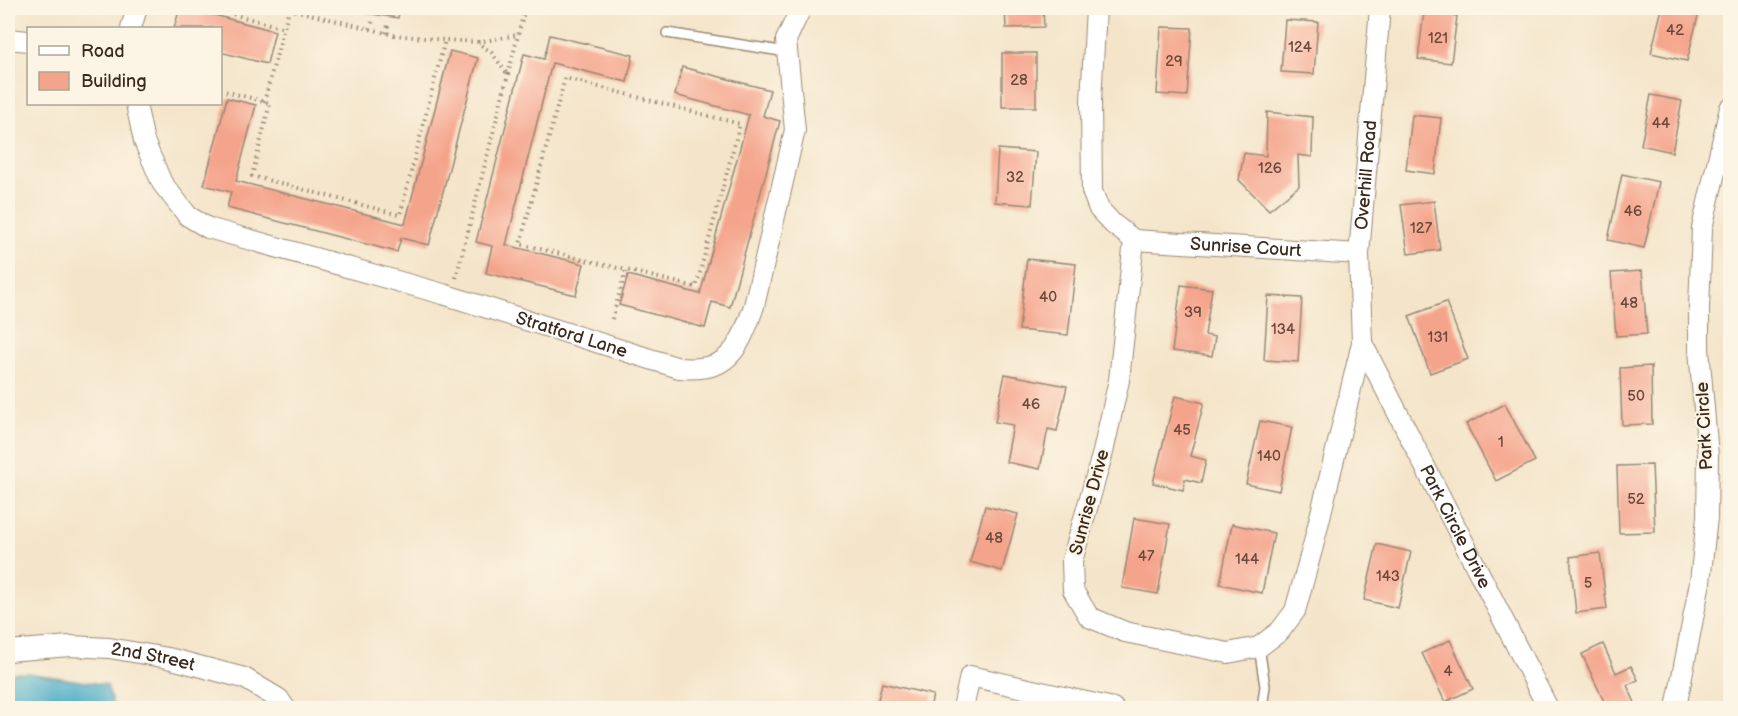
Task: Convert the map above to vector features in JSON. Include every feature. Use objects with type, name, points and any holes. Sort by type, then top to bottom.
[{"type":"street","points":[[131,27],[137,8]]},
{"type":"street","name":"Stratford Lane","points":[[136,105],[144,141],[162,183],[188,216],[208,228],[443,294],[679,368],[699,369],[718,364],[731,353],[744,335],[754,306],[795,130],[786,40],[801,8]]},
{"type":"street","points":[[1096,8],[1091,100],[1092,191],[1099,210],[1134,240]]},
{"type":"street","name":"Overhill Road","points":[[1362,343],[1359,254],[1380,8]]},
{"type":"street","points":[[8,39],[27,41]]},
{"type":"street","name":"Park Circle","points":[[1676,708],[1700,582],[1707,517],[1708,456],[1699,349],[1702,228],[1731,108]]},
{"type":"street","name":"Sunrise Court","points":[[1134,240],[1359,254]]},
{"type":"street","name":"Sunrise Drive","points":[[1134,240],[1119,380],[1103,452],[1072,561],[1073,590],[1089,617],[1125,632],[1228,653],[1258,647],[1280,631],[1295,611],[1314,546],[1362,343]]},
{"type":"street","name":"Park Circle Drive","points":[[1362,343],[1548,708]]},
{"type":"street","name":"2nd Street","points":[[8,651],[80,647],[109,648],[168,658],[244,678],[279,699],[285,708]]},
{"type":"street","points":[[963,708],[970,676],[1086,706],[1113,708]]},
{"type":"lane","points":[[667,33],[787,52]]},
{"type":"lane","points":[[1258,647],[1265,686],[1262,708]]},
{"type":"path","points":[[210,8],[284,28]]},
{"type":"path","points":[[455,282],[525,8]]},
{"type":"path","points":[[264,102],[289,9],[386,33],[445,40],[477,42],[518,35]]},
{"type":"path","points":[[370,29],[373,20]]},
{"type":"path","points":[[386,33],[388,25]]},
{"type":"path","points":[[222,91],[270,103],[252,176],[400,215],[445,40]]},
{"type":"path","points":[[477,42],[492,53],[508,75]]},
{"type":"path","points":[[565,78],[740,124],[696,287],[626,270],[520,244],[565,78]]},
{"type":"path","points":[[612,319],[626,270]]},
{"type":"water","points":[[8,673],[27,673],[107,685],[113,708],[8,708]]},
{"type":"building","points":[[180,8],[196,8],[195,10],[275,31],[267,64],[222,53],[222,27],[174,27]]},
{"type":"building","points":[[366,8],[400,8],[398,18],[365,13]]},
{"type":"building","points":[[1005,8],[1043,8],[1044,27],[1006,28]]},
{"type":"building","points":[[1662,8],[1700,8],[1687,61],[1651,53]]},
{"type":"building","points":[[1424,12],[1457,16],[1451,63],[1418,59]]},
{"type":"building","points":[[1285,20],[1318,22],[1314,74],[1281,72]]},
{"type":"building","points":[[1161,27],[1192,28],[1187,96],[1157,94]]},
{"type":"building","points":[[550,35],[633,55],[627,82],[552,63],[506,245],[584,264],[576,295],[486,273],[492,246],[476,242],[524,54],[544,59]]},
{"type":"building","points":[[450,51],[478,58],[429,245],[401,238],[397,252],[227,208],[231,192],[204,185],[227,98],[256,105],[236,181],[405,224]]},
{"type":"building","points":[[1002,53],[1036,53],[1036,107],[1002,107]]},
{"type":"building","points":[[682,67],[770,90],[763,116],[780,121],[730,307],[712,302],[705,328],[619,305],[628,275],[700,294],[749,115],[675,95]]},
{"type":"building","points":[[1651,95],[1682,101],[1672,152],[1641,145]]},
{"type":"building","points":[[1267,112],[1313,117],[1312,157],[1298,155],[1299,186],[1269,210],[1239,180],[1244,153],[1266,156]]},
{"type":"building","points":[[1412,115],[1441,118],[1435,174],[1406,170]]},
{"type":"building","points":[[998,149],[1036,152],[1032,205],[995,202]]},
{"type":"building","points":[[1622,174],[1659,182],[1644,248],[1608,240]]},
{"type":"building","points":[[1434,201],[1440,250],[1408,254],[1401,205]]},
{"type":"building","points":[[1027,259],[1076,264],[1068,335],[1019,330]]},
{"type":"building","points":[[1642,271],[1647,334],[1616,336],[1611,273]]},
{"type":"building","points":[[1181,285],[1212,289],[1205,335],[1215,337],[1212,356],[1172,351]]},
{"type":"building","points":[[1268,296],[1302,298],[1298,362],[1264,360]]},
{"type":"building","points":[[1446,302],[1468,359],[1430,373],[1409,316]]},
{"type":"building","points":[[1651,366],[1652,424],[1622,425],[1620,368]]},
{"type":"building","points":[[1005,374],[1067,386],[1057,431],[1048,429],[1040,469],[1006,462],[1013,425],[995,422]]},
{"type":"building","points":[[1175,396],[1204,403],[1190,456],[1206,460],[1201,483],[1185,479],[1183,490],[1153,483]]},
{"type":"building","points":[[1505,404],[1535,461],[1496,481],[1466,424]]},
{"type":"building","points":[[1260,421],[1292,427],[1279,491],[1246,484]]},
{"type":"building","points":[[1652,465],[1655,532],[1619,533],[1617,466]]},
{"type":"building","points":[[985,506],[1018,514],[1002,571],[970,562]]},
{"type":"building","points":[[1134,518],[1170,524],[1158,594],[1122,588]]},
{"type":"building","points":[[1232,524],[1274,533],[1262,593],[1220,584]]},
{"type":"building","points":[[1377,544],[1411,552],[1398,608],[1364,600]]},
{"type":"building","points":[[1600,553],[1607,609],[1576,613],[1570,557]]},
{"type":"building","points":[[1450,640],[1473,689],[1445,702],[1422,653]]},
{"type":"building","points":[[1603,644],[1616,673],[1631,666],[1638,680],[1627,685],[1636,705],[1629,708],[1607,708],[1582,654]]},
{"type":"building","points":[[882,683],[933,695],[930,708],[876,708]]}]
